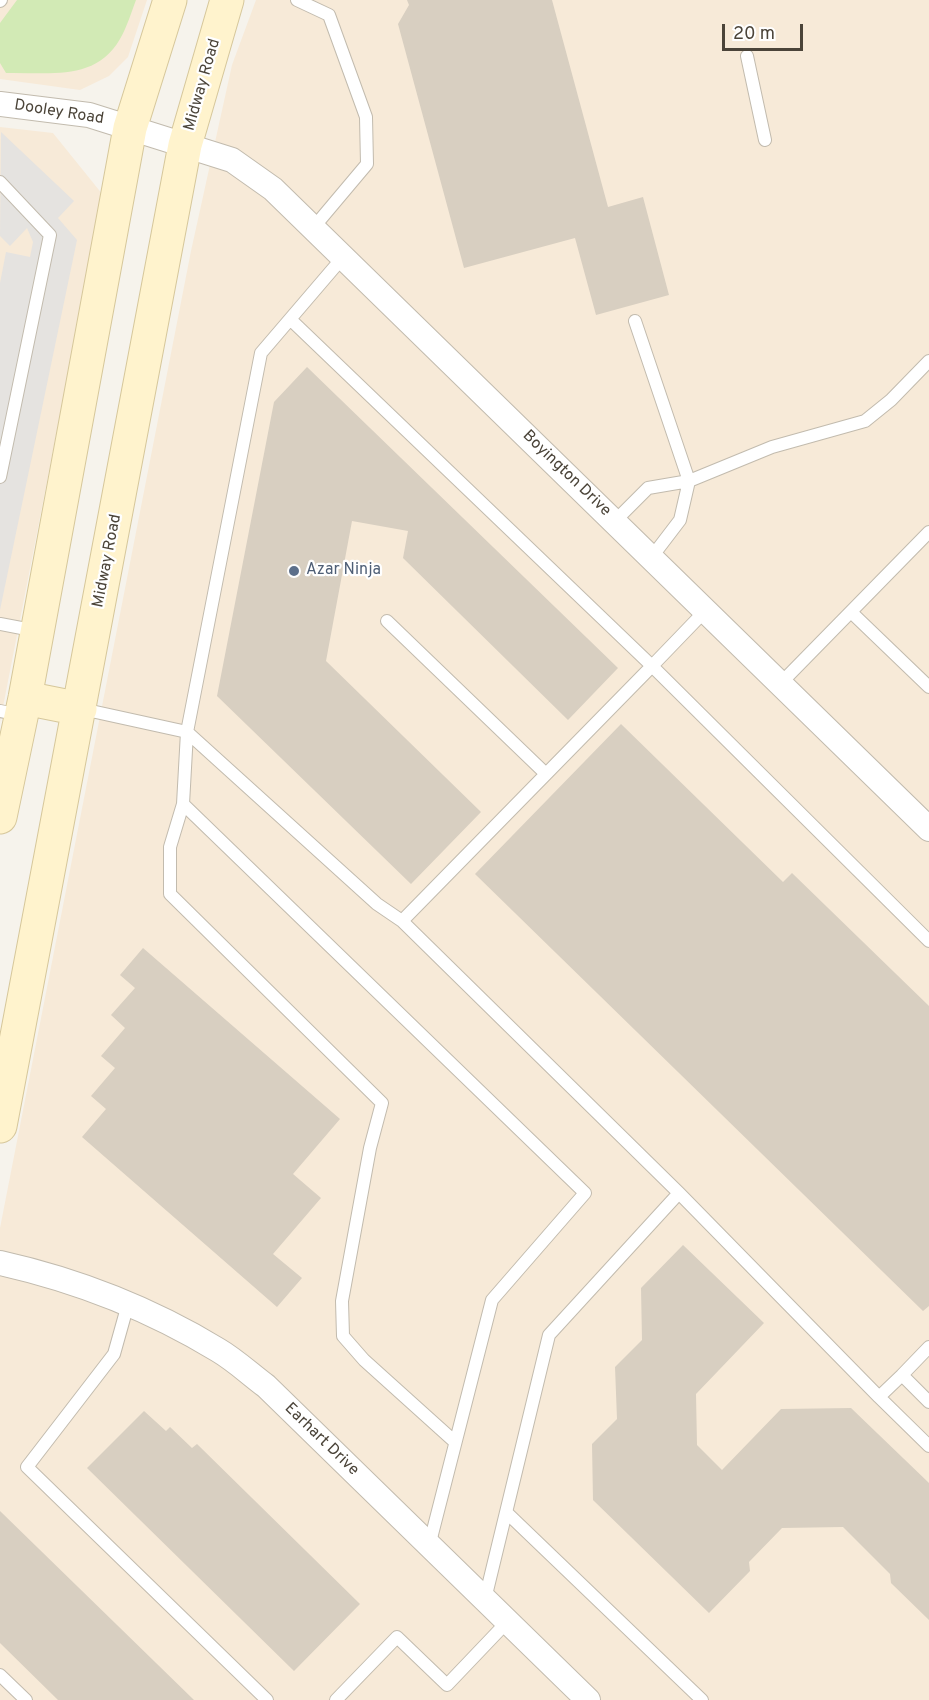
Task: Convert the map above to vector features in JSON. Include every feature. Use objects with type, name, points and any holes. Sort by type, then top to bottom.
[{"type":"main road","points":[[0,817],[15,708],[37,631],[130,128],[170,0]]},
{"type":"main road","name":"Midway Road","points":[[0,1126],[185,145],[227,0]]},
{"type":"main road","points":[[15,708],[80,709]]},
{"type":"street","name":"Dooley Road","points":[[0,104],[89,115],[185,145]]},
{"type":"street","name":"Boyington Drive","points":[[185,145],[232,160],[273,189],[929,829]]},
{"type":"street","name":"Earhart Drive","points":[[0,1263],[32,1270],[128,1304],[220,1351],[266,1386],[588,1700]]},
{"type":"lane","points":[[297,0],[329,15],[366,117],[367,164],[314,228]]},
{"type":"lane","points":[[747,56],[765,140]]},
{"type":"lane","points":[[0,182],[50,235],[0,477]]},
{"type":"lane","points":[[344,256],[261,353],[187,732],[183,804],[170,847],[170,894],[382,1103],[370,1148],[342,1301],[343,1336],[364,1360],[455,1442]]},
{"type":"lane","points":[[290,319],[652,666],[929,941]]},
{"type":"lane","points":[[635,321],[689,481],[680,520],[651,558]]},
{"type":"lane","points":[[614,522],[648,488],[689,481],[772,447],[865,421],[891,400],[929,361]]},
{"type":"lane","points":[[780,684],[929,532]]},
{"type":"lane","points":[[402,921],[705,611]]},
{"type":"lane","points":[[851,612],[929,687]]},
{"type":"lane","points":[[387,621],[546,774]]},
{"type":"lane","points":[[0,624],[37,631]]},
{"type":"lane","points":[[80,709],[187,732],[377,904],[402,921],[679,1193],[929,1446]]},
{"type":"lane","points":[[183,804],[585,1193],[492,1300],[429,1546]]},
{"type":"lane","points":[[485,1599],[549,1335],[679,1193]]},
{"type":"lane","points":[[128,1304],[114,1354],[27,1467],[267,1700]]},
{"type":"lane","points":[[879,1397],[929,1347]]},
{"type":"lane","points":[[902,1375],[929,1402]]},
{"type":"lane","points":[[506,1512],[702,1700]]},
{"type":"lane","points":[[336,1700],[397,1637],[447,1685],[508,1621]]},
{"type":"lane","points":[[0,1675],[26,1700]]},
{"type":"shaded area","points":[[0,0],[147,0],[128,57],[109,76],[80,90],[0,79]]},
{"type":"shaded area","points":[[256,0],[929,0],[929,1700],[0,1700],[0,1228],[191,251],[232,65]]},
{"type":"shaded area","points":[[0,127],[53,133],[103,195],[0,722]]},
{"type":"shaded area","points":[[1,132],[74,201],[58,218],[77,240],[0,610],[0,283],[6,252],[30,257],[33,242],[27,228],[10,246],[0,236]]},
{"type":"green space","points":[[17,0],[136,0],[120,39],[110,53],[98,62],[70,72],[6,73],[0,63],[0,23]]},
{"type":"building","points":[[407,0],[552,0],[608,207],[643,197],[669,295],[596,315],[575,238],[464,268],[398,24],[409,5]]},
{"type":"building","points":[[307,367],[618,668],[568,720],[403,558],[408,531],[352,521],[326,661],[481,812],[411,884],[217,696],[274,402]]},
{"type":"building","points":[[621,724],[783,882],[792,873],[929,1006],[929,1306],[923,1311],[475,874]]},
{"type":"building","points":[[143,948],[340,1119],[293,1174],[321,1198],[273,1254],[302,1278],[277,1307],[82,1137],[106,1109],[91,1096],[115,1068],[101,1056],[125,1028],[111,1015],[135,988],[120,975]]},
{"type":"building","points":[[683,1245],[764,1323],[696,1394],[697,1445],[722,1470],[781,1409],[851,1408],[929,1483],[929,1620],[891,1583],[890,1574],[843,1527],[782,1528],[749,1562],[750,1571],[709,1613],[593,1500],[592,1444],[617,1419],[615,1367],[642,1340],[641,1288]]},
{"type":"building","points":[[144,1411],[166,1431],[170,1427],[192,1448],[197,1444],[360,1604],[294,1671],[87,1468]]},
{"type":"building","points":[[0,1511],[194,1700],[58,1700],[0,1643]]},
{"type":"place","name":"Azar Ninja","points":[[294,571]]}]
